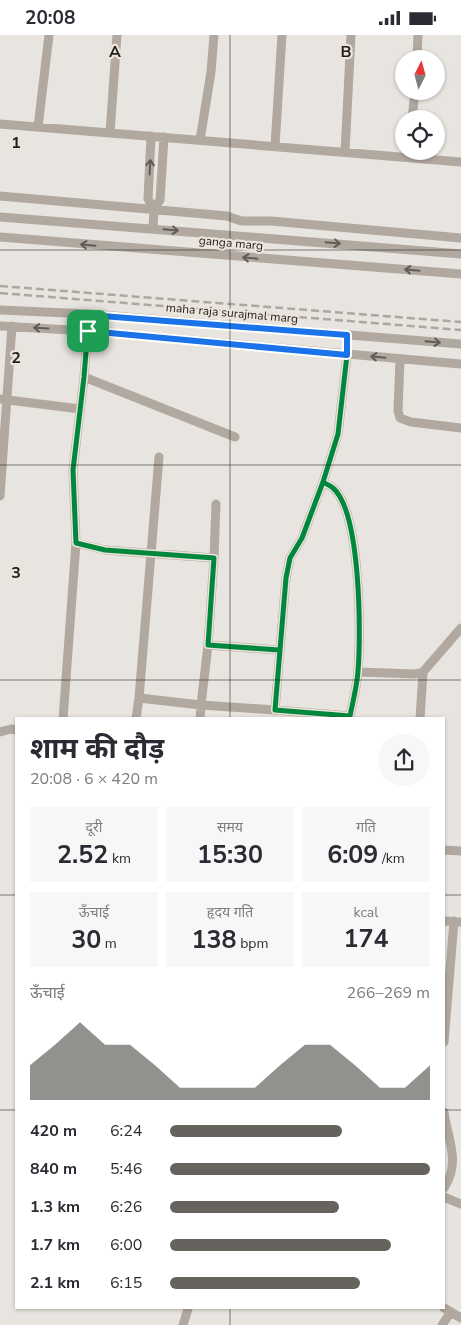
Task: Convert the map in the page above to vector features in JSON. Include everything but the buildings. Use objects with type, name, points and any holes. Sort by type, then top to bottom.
[{"type":"street","points":[[38,127],[49,35]]},
{"type":"street","points":[[110,133],[117,35]]},
{"type":"street","points":[[200,140],[211,73],[214,35]]},
{"type":"street","points":[[275,147],[282,35]]},
{"type":"street","points":[[345,152],[351,35]]},
{"type":"street","points":[[417,50],[418,35]]},
{"type":"street","points":[[0,124],[275,147],[395,154]]},
{"type":"street","points":[[151,136],[148,199],[154,209]]},
{"type":"street","points":[[153,229],[154,209],[160,200],[164,137]]},
{"type":"street","points":[[445,160],[461,162]]},
{"type":"street","points":[[0,196],[227,216],[240,221],[271,221],[461,238]]},
{"type":"street","name":"ganga marg","points":[[0,217],[461,254]]},
{"type":"street","name":"ganga marg","points":[[0,237],[461,274]]},
{"type":"street","name":"maha raja surajmal marg","points":[[0,310],[89,315],[461,344]]},
{"type":"street","points":[[63,717],[76,543],[73,470],[89,315]]},
{"type":"street","points":[[0,325],[461,364]]},
{"type":"street","points":[[0,496],[4,399],[12,326]]},
{"type":"street","points":[[275,710],[286,577],[290,557],[302,538],[323,482],[338,434],[347,355],[347,335]]},
{"type":"street","points":[[400,359],[398,411],[400,417],[411,421],[461,428]]},
{"type":"street","points":[[84,377],[235,437]]},
{"type":"street","points":[[4,399],[80,409]]},
{"type":"street","points":[[136,717],[159,457]]},
{"type":"street","points":[[139,698],[200,705],[350,717],[358,672],[360,585],[349,521],[334,488],[323,482]]},
{"type":"street","points":[[200,717],[208,645],[216,504]]},
{"type":"street","points":[[76,543],[106,551],[214,558]]},
{"type":"street","points":[[358,672],[415,674],[423,672],[461,628]]},
{"type":"street","points":[[208,645],[279,650]]},
{"type":"street","points":[[420,717],[423,672]]},
{"type":"street","points":[[0,732],[15,730]]},
{"type":"street","points":[[445,850],[461,851]]},
{"type":"street","points":[[445,921],[458,921],[445,1033]]},
{"type":"street","points":[[445,1117],[455,1162],[451,1179],[445,1187]]},
{"type":"street","points":[[445,1197],[461,1204]]},
{"type":"street","points":[[182,1325],[188,1309]]},
{"type":"street","points":[[442,1325],[447,1310],[461,1317]]},
{"type":"railway","points":[[0,286],[461,322]]},
{"type":"railway","points":[[0,293],[461,330]]},
{"type":"cycle path","points":[[89,314],[73,470],[76,543],[105,550],[214,558],[208,645],[279,650]]},
{"type":"cycle path","points":[[323,482],[333,488],[342,501],[354,547],[359,604],[359,654],[357,682],[350,716],[275,710],[286,578],[290,558],[302,538],[323,482],[338,434],[347,355],[347,335]]},
{"type":"route","points":[[89,315],[347,335],[347,355],[335,354],[88,331],[89,315]]}]
